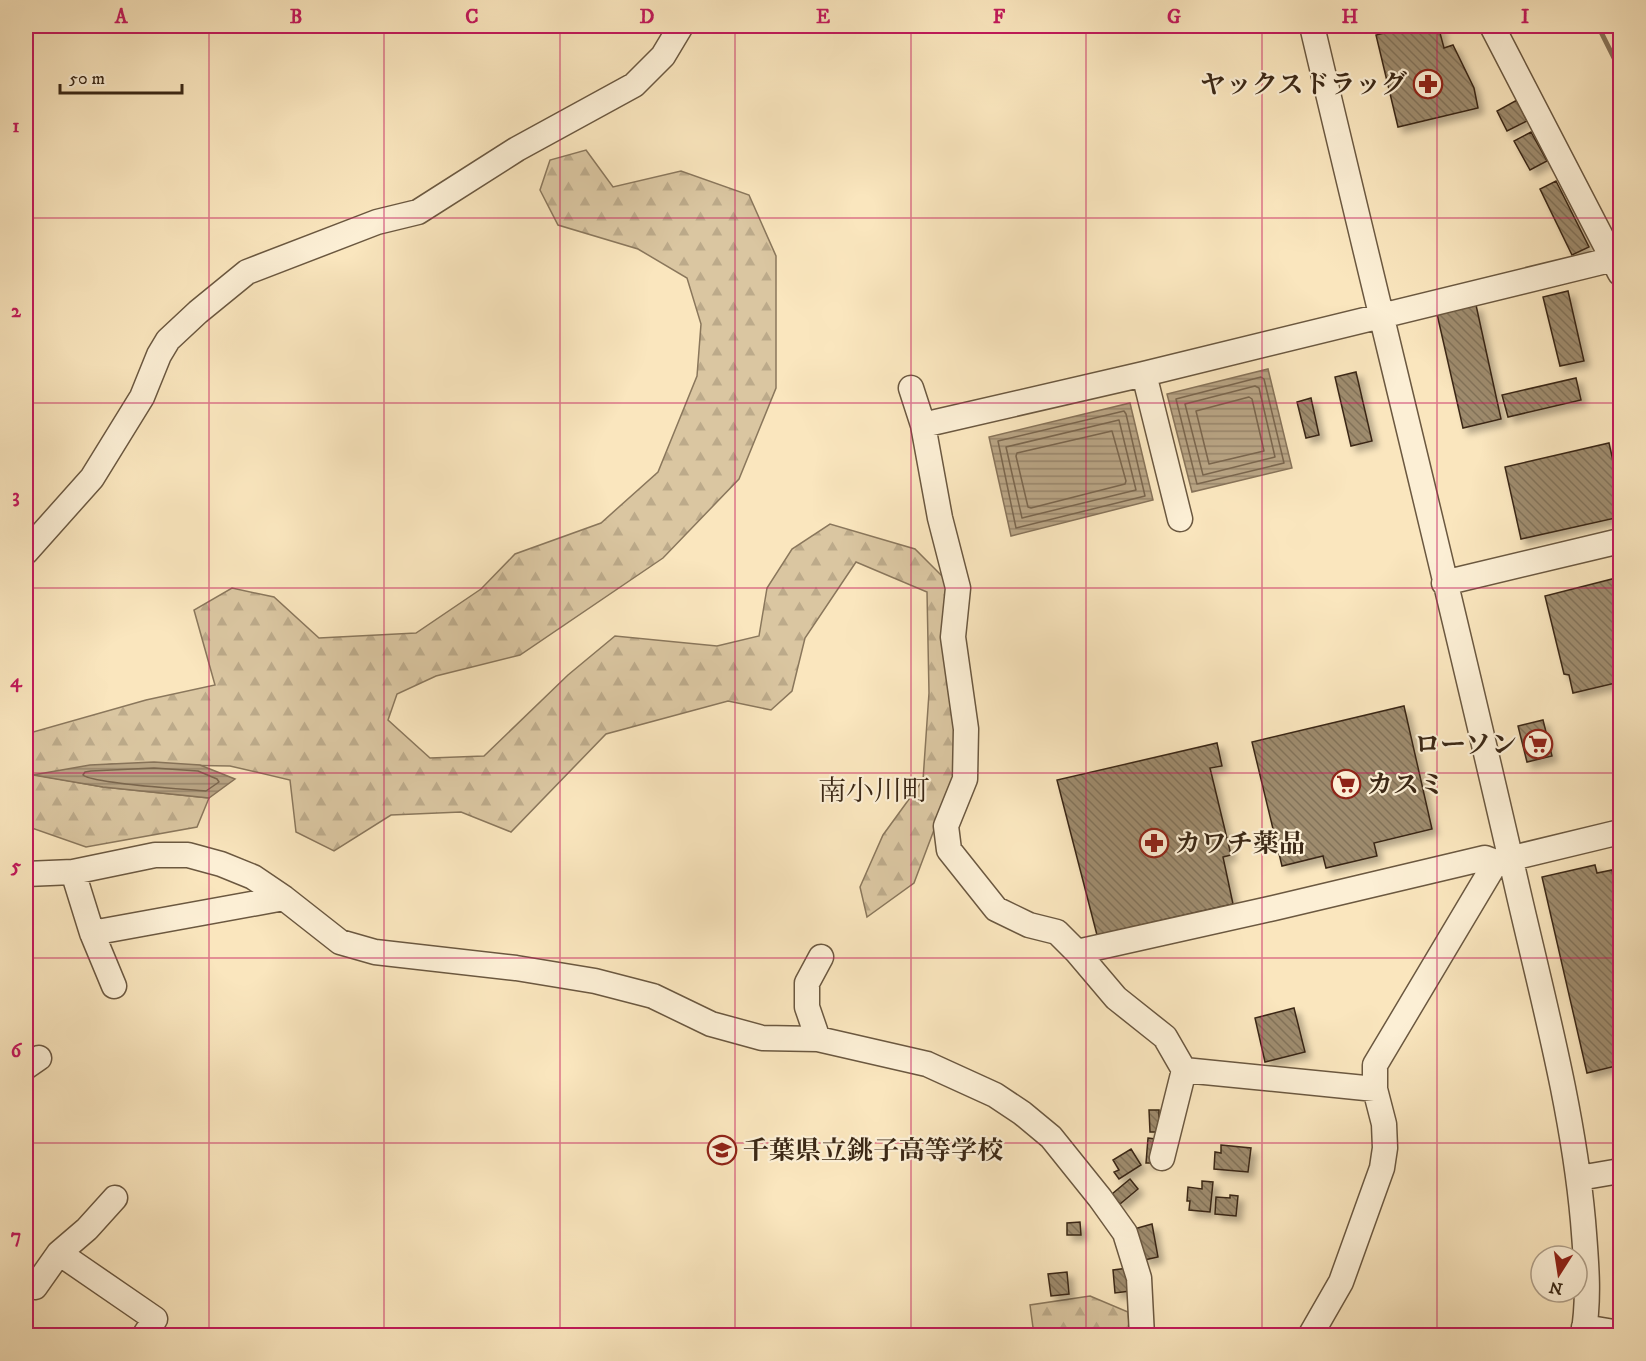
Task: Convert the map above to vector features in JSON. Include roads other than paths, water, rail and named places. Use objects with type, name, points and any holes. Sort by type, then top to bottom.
[{"type":"street","points":[[26,552],[92,478],[142,397],[159,355],[168,340],[214,298],[248,272],[377,222],[418,212],[517,149],[633,85],[663,56],[681,26]]},
{"type":"street","points":[[1312,26],[1380,317],[1489,762],[1503,860],[1565,1099],[1579,1178],[1586,1266],[1583,1331],[1620,1333]]},
{"type":"street","points":[[923,425],[1380,317],[1617,266],[1492,26]]},
{"type":"street","points":[[1144,374],[1180,519]]},
{"type":"street","points":[[911,388],[923,425],[940,519],[958,588],[953,637],[966,729],[965,779],[946,826],[949,850],[996,909],[1029,926],[1057,932],[1116,998],[1165,1037],[1184,1071],[1162,1158]]},
{"type":"street","points":[[1444,583],[1620,541]]},
{"type":"street","points":[[1077,952],[1485,858],[1503,860],[1620,832]]},
{"type":"street","points":[[26,874],[73,872],[155,855],[188,855],[253,876],[340,942],[375,952],[516,968],[595,981],[653,996],[711,1024],[762,1038],[818,1039],[927,1064],[995,1095],[1022,1113],[1050,1137],[1114,1215],[1125,1233],[1139,1278],[1142,1335]]},
{"type":"street","points":[[1310,1335],[1341,1282],[1382,1168],[1385,1148],[1384,1124],[1375,1089],[1375,1065],[1503,860]]},
{"type":"street","points":[[73,872],[92,933],[114,986]]},
{"type":"street","points":[[92,933],[284,898]]},
{"type":"street","points":[[818,1039],[807,1007],[807,983],[821,957]]},
{"type":"street","points":[[1184,1071],[1375,1089]]},
{"type":"street","points":[[1579,1178],[1620,1172]]},
{"type":"street","points":[[35,1287],[59,1253],[87,1229],[115,1198]]},
{"type":"street","points":[[59,1253],[155,1319],[144,1335]]},
{"type":"water","points":[[1268,369],[1292,468],[1192,492],[1167,394]]},
{"type":"water","points":[[1130,403],[1153,500],[1011,536],[989,437]]},
{"type":"water","points":[[154,762],[200,765],[235,779],[209,798],[103,787],[33,775],[90,765]]},
{"type":"waterway","points":[[1598,26],[1620,70]]},
{"type":"place","name":"ヤックスドラッグ","points":[[1428,84]]},
{"type":"place","name":"ローソン","points":[[1538,744]]},
{"type":"place","name":"カスミ","points":[[1346,784]]},
{"type":"place","name":"カワチ薬品","points":[[1154,843]]},
{"type":"place","name":"千葉県立銚子高等学校","points":[[722,1150]]},
{"type":"district","name":"南小川町","points":[[874,790]]}]
